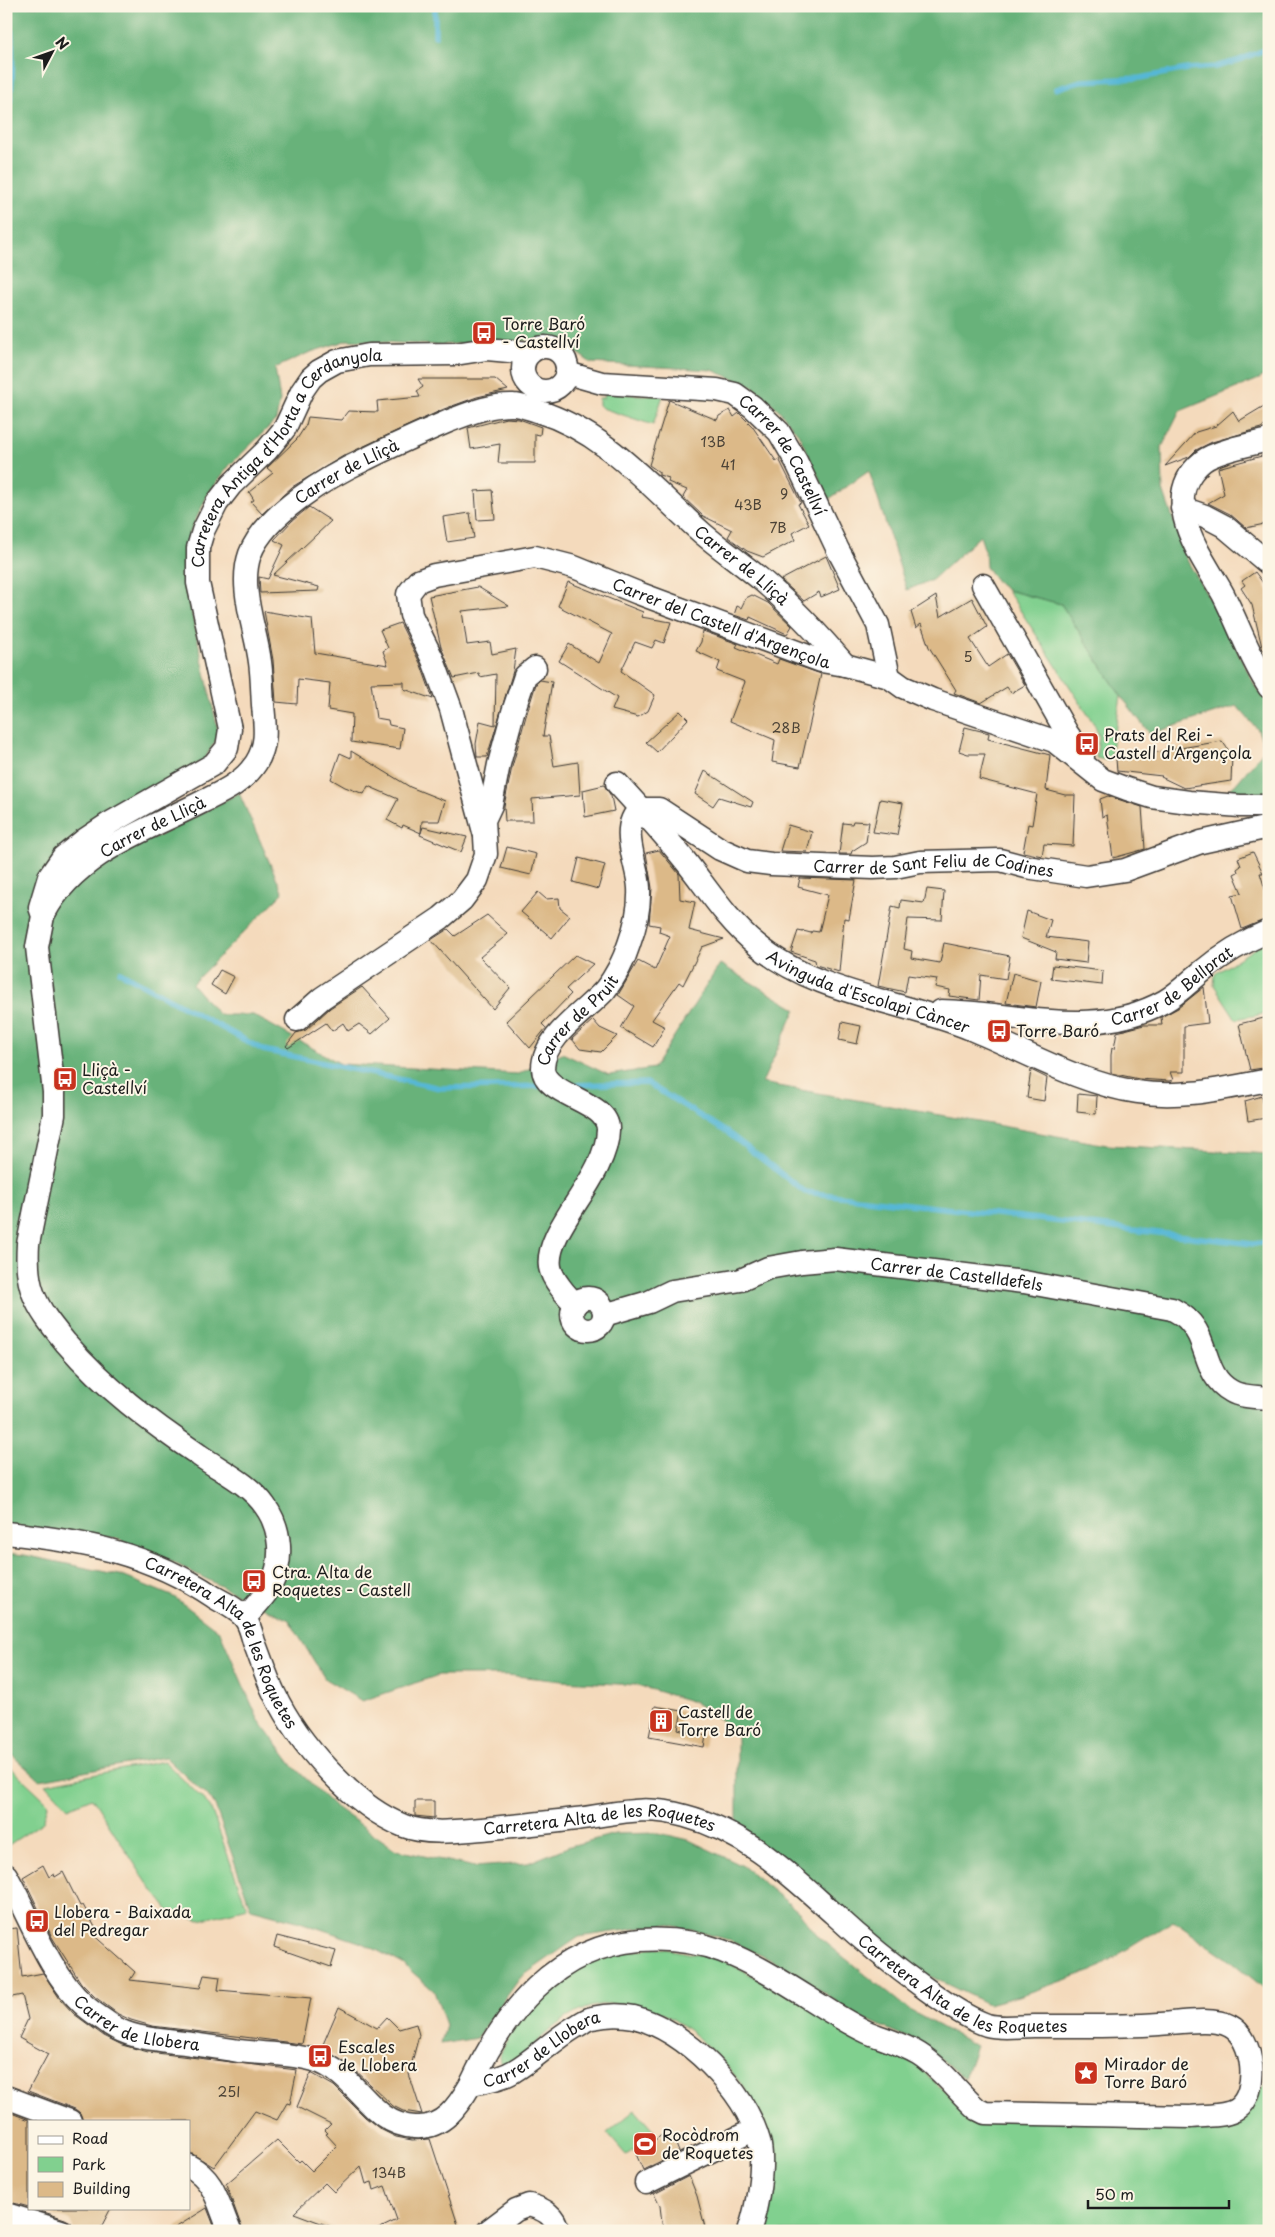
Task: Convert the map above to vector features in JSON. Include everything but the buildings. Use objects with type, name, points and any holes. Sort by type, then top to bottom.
[{"type":"street","points":[[516,404],[527,370],[542,347],[556,350],[565,360],[567,373],[565,380],[554,390],[541,391],[527,370]]},
{"type":"street","name":"Carretera Antiga d'Horta a Cerdanyola","points":[[245,1618],[271,1586],[277,1568],[279,1542],[274,1523],[266,1506],[246,1486],[150,1422],[101,1380],[46,1320],[33,1292],[27,1261],[28,1244],[54,1115],[49,1049],[37,962],[39,932],[43,916],[40,907],[43,892],[49,877],[63,857],[110,823],[214,764],[227,748],[230,729],[198,583],[198,548],[202,531],[217,502],[286,428],[302,391],[311,378],[328,365],[347,358],[398,353],[455,354],[464,358],[527,370]]},
{"type":"street","name":"Carrer de Castellví","points":[[567,373],[602,383],[717,390],[735,394],[753,406],[779,432],[796,461],[838,550],[878,625],[889,677]]},
{"type":"street","name":"Carrer de Lliçà","points":[[43,916],[54,894],[106,851],[228,789],[244,778],[259,758],[263,751],[266,733],[261,664],[248,601],[247,578],[250,554],[262,535],[278,517],[324,481],[401,441],[472,411],[516,404],[572,424],[601,441],[712,541],[763,581],[826,643],[845,665]]},
{"type":"street","points":[[1267,684],[1233,614],[1195,545],[1186,524],[1182,508],[1184,489],[1192,473],[1204,460],[1232,449],[1269,440]]},
{"type":"street","points":[[1182,508],[1205,516],[1224,526],[1269,564]]},
{"type":"street","name":"Carrer del Castell d'Argençola","points":[[484,832],[451,709],[433,660],[411,615],[408,594],[418,581],[434,576],[535,557],[574,567],[638,593],[821,661],[845,665],[889,677],[903,687],[933,700],[1054,741],[1102,780],[1152,797],[1214,804],[1269,806]]},
{"type":"street","points":[[983,585],[1067,733],[1102,780]]},
{"type":"street","points":[[298,1020],[322,998],[442,918],[462,900],[477,880],[484,863],[486,844],[484,820],[491,804],[498,764],[525,676],[535,668]]},
{"type":"street","points":[[617,783],[640,809]]},
{"type":"street","name":"Carrer de Sant Feliu de Codines","points":[[640,809],[659,809],[720,849],[748,861],[873,868],[896,867],[920,862],[1000,860],[1026,867],[1086,876],[1125,870],[1201,842],[1269,827]]},
{"type":"street","name":"Avinguda d'Escolapi Càncer","points":[[640,809],[687,862],[733,923],[757,945],[789,966],[820,981],[970,1028],[1075,1075],[1137,1092],[1173,1095],[1216,1091],[1269,1080]]},
{"type":"street","name":"Carrer de Pruit","points":[[604,1315],[602,1305],[594,1299],[584,1299],[576,1304],[566,1297],[550,1268],[552,1248],[560,1231],[595,1175],[602,1160],[609,1129],[606,1119],[550,1082],[543,1071],[543,1058],[560,1032],[605,990],[625,957],[634,932],[639,908],[639,886],[631,847],[630,828],[635,813],[640,809]]},
{"type":"street","name":"Carrer de Bellprat","points":[[920,1011],[987,1013],[1036,1021],[1067,1023],[1088,1022],[1116,1017],[1144,1010],[1166,1001],[1224,954],[1247,940],[1269,931]]},
{"type":"street","name":"Carrer de Castelldefels","points":[[604,1315],[650,1302],[672,1291],[741,1280],[768,1268],[835,1259],[1024,1282],[1172,1309],[1189,1320],[1218,1382],[1232,1392],[1269,1398]]},
{"type":"street","name":"Carretera Alta de les Roquetes","points":[[6,1533],[114,1550],[193,1583],[245,1618],[274,1693],[305,1744],[343,1784],[388,1818],[406,1827],[424,1831],[470,1830],[582,1818],[630,1810],[658,1809],[708,1822],[730,1832],[758,1849],[797,1879],[894,1966],[940,1999],[988,2026],[1130,2026],[1221,2022],[1236,2030],[1246,2043],[1251,2067],[1251,2085],[1245,2100],[1236,2110],[1222,2114],[1191,2117],[985,2113],[977,2109],[919,2054],[850,2024],[770,1974],[722,1951],[688,1941],[650,1940],[620,1942],[596,1948],[558,1969],[525,1997],[487,2052]]},
{"type":"street","name":"Carrer de Llobera","points":[[6,1875],[60,1976],[83,2004],[113,2026],[142,2039],[284,2054],[319,2062],[337,2071],[347,2079],[378,2113],[402,2125],[428,2126],[440,2122],[460,2102],[471,2084],[506,2076],[556,2038],[590,2018],[612,2015],[633,2017],[656,2026],[675,2037],[699,2055],[721,2076],[745,2109],[759,2142],[760,2177],[756,2206],[749,2231]]},
{"type":"street","points":[[471,2084],[487,2052]]},
{"type":"street","points":[[487,2052],[495,2070],[506,2076]]},
{"type":"street","points":[[6,2096],[67,2120]]},
{"type":"street","points":[[646,2183],[742,2135]]},
{"type":"street","points":[[190,2166],[199,2171],[212,2186],[230,2231]]},
{"type":"street","points":[[488,2231],[516,2210],[529,2205],[549,2214],[554,2220],[558,2231]]},
{"type":"street","points":[[6,2214],[61,2231]]},
{"type":"green space","points":[[6,6],[1269,6],[1269,372],[1259,379],[1180,411],[1162,447],[1163,490],[1188,562],[1225,625],[1255,686],[1269,704],[1269,795],[1224,793],[1235,785],[1265,749],[1258,730],[1237,706],[1150,734],[1121,696],[1061,604],[1007,590],[999,584],[986,567],[985,551],[980,536],[932,580],[907,590],[869,471],[829,499],[799,435],[777,408],[753,387],[712,370],[591,363],[558,339],[434,345],[348,340],[308,353],[275,368],[280,400],[276,420],[229,466],[208,494],[189,534],[185,583],[219,735],[204,760],[123,805],[151,840],[239,793],[283,893],[192,984],[219,1015],[253,1015],[341,1064],[518,1074],[562,1053],[609,1075],[654,1068],[720,964],[796,1009],[762,1083],[1107,1145],[1269,1154],[1269,1992],[1227,1958],[1173,1921],[1093,1970],[1019,1996],[988,2004],[917,1970],[737,1825],[737,1731],[694,1702],[636,1685],[562,1681],[507,1675],[439,1675],[362,1701],[325,1679],[289,1620],[168,1560],[115,1538],[6,1525]]},
{"type":"green space","points":[[605,393],[663,396],[653,425],[602,408],[599,405],[599,398],[604,398]]},
{"type":"green space","points":[[1007,590],[1061,604],[1121,696],[1110,761],[1096,758],[1099,736],[1094,724]]},
{"type":"green space","points":[[1269,939],[1269,1013],[1236,1019],[1214,985],[1215,974]]},
{"type":"green space","points":[[6,1553],[120,1575],[174,1597],[220,1632],[258,1719],[293,1766],[333,1805],[396,1850],[475,1867],[528,1863],[570,1846],[615,1834],[659,1833],[689,1840],[743,1866],[799,1912],[819,1937],[909,2010],[976,2046],[964,2079],[926,2046],[856,2015],[784,1966],[726,1939],[667,1924],[579,1937],[520,1978],[477,2038],[441,2044],[446,2025],[434,1991],[403,1964],[365,1944],[297,1921],[251,1909],[214,1803],[165,1757],[40,1780],[6,1750]]},
{"type":"green space","points":[[164,1761],[210,1806],[247,1908],[200,1920],[170,1912],[149,1886],[92,1798],[68,1808],[46,1784]]},
{"type":"green space","points":[[6,1763],[48,1805],[43,1822],[7,1846]]},
{"type":"green space","points":[[656,1947],[721,1959],[914,2061],[968,2115],[1223,2120],[1254,2100],[1266,2082],[1269,2085],[1269,2231],[760,2231],[765,2219],[773,2181],[772,2156],[767,2131],[750,2097],[737,2079],[706,2045],[673,2019],[657,2011],[632,2004],[612,2003],[591,2007],[567,2018],[545,2034],[515,2062],[505,2067],[500,2062],[499,2057],[509,2035],[528,2006],[590,1959]]},
{"type":"green space","points":[[635,2110],[657,2135],[626,2155],[607,2133]]},
{"type":"waterway","points":[[6,122],[12,80],[11,33],[7,6]]},
{"type":"waterway","points":[[435,6],[435,36]]},
{"type":"waterway","points":[[1056,89],[1080,81],[1140,78],[1187,69],[1215,67],[1237,61],[1269,48]]},
{"type":"waterway","points":[[120,972],[263,1050],[440,1088],[544,1086]]},
{"type":"waterway","points":[[568,1085],[647,1083],[728,1133],[805,1192],[1253,1244],[1269,1242]]},
{"type":"place","name":"Torre Baró - Castellví","points":[[484,333]]},
{"type":"place","name":"Prats del Rei - Castell d'Argençola","points":[[1087,744]]},
{"type":"place","name":"Torre Baró","points":[[999,1031]]},
{"type":"place","name":"Lliçà - Castellví","points":[[65,1079]]},
{"type":"place","name":"Ctra. Alta de Roquetes - Castell","points":[[254,1581]]},
{"type":"place","name":"Castell de Torre Baró","points":[[661,1721]]},
{"type":"place","name":"Llobera - Baixada del Pedregar","points":[[37,1921]]},
{"type":"place","name":"Escales de Llobera","points":[[320,2056]]},
{"type":"place","name":"Mirador de Torre Baró","points":[[1086,2073]]},
{"type":"place","name":"Rocòdrom de Roquetes","points":[[645,2144]]}]
